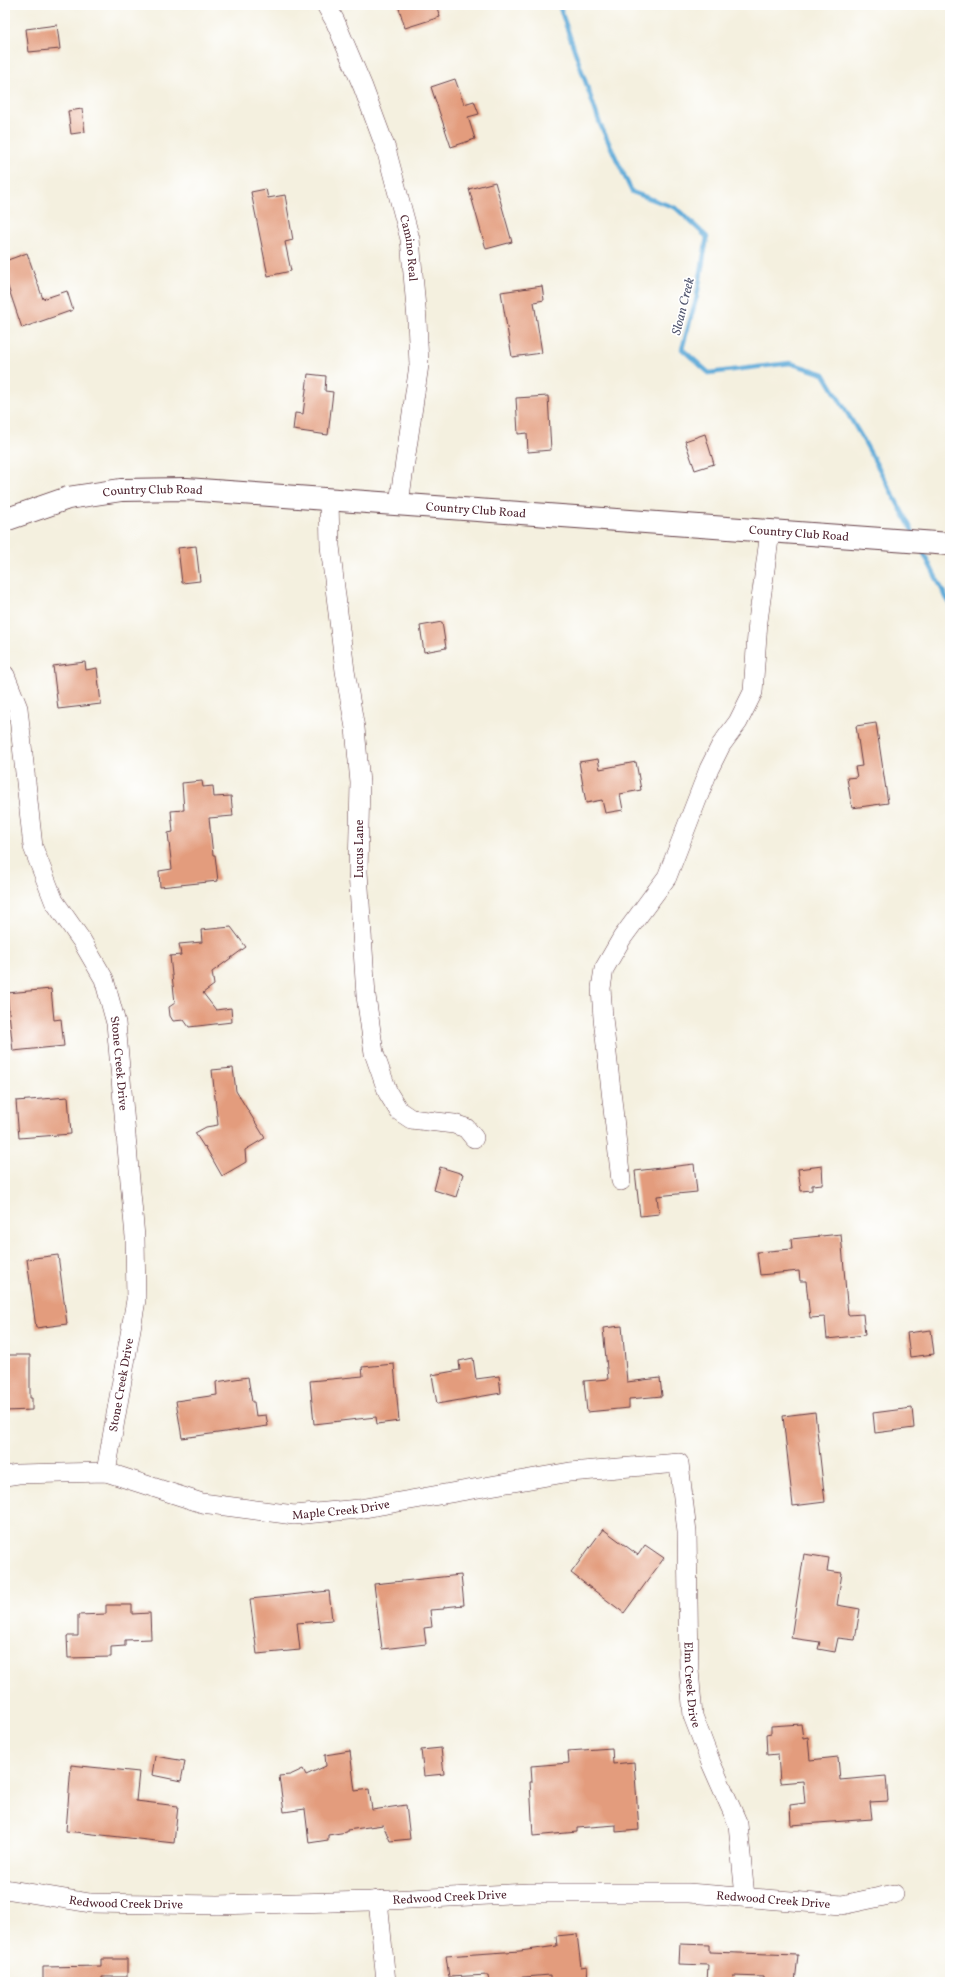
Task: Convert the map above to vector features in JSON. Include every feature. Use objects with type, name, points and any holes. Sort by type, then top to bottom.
[{"type":"main road","name":"Country Club Road","points":[[5,520],[68,498],[121,490],[186,489],[400,503],[770,532],[950,544]]},
{"type":"street","name":"Camino Real","points":[[326,5],[335,20],[363,87],[386,149],[410,239],[417,320],[418,365],[400,503]]},
{"type":"street","name":"Lucus Lane","points":[[329,499],[330,546],[345,671],[357,744],[360,783],[358,872],[366,996],[374,1054],[388,1093],[399,1111],[411,1120],[454,1124],[466,1128],[474,1138]]},
{"type":"street","points":[[621,1181],[604,1026],[601,988],[604,969],[622,938],[667,877],[709,769],[722,745],[738,722],[753,692],[758,621],[770,532]]},
{"type":"street","name":"Stone Creek Drive","points":[[5,675],[18,708],[33,847],[54,901],[82,941],[104,979],[116,1023],[136,1236],[136,1300],[106,1472]]},
{"type":"street","name":"Maple Creek Drive","points":[[5,1476],[18,1474],[106,1472],[202,1503],[294,1515],[359,1509],[570,1472],[679,1463]]},
{"type":"street","name":"Elm Creek Drive","points":[[679,1463],[687,1532],[689,1662],[693,1716],[711,1764],[738,1824],[745,1897]]},
{"type":"street","name":"Redwood Creek Drive","points":[[5,1889],[90,1903],[218,1905],[529,1893],[688,1893],[842,1905],[894,1894]]},
{"type":"street","points":[[378,1900],[386,1982]]},
{"type":"building","points":[[398,5],[436,5],[440,17],[405,28]]},
{"type":"building","points":[[57,25],[60,49],[29,52],[26,29]]},
{"type":"building","points":[[455,79],[464,104],[474,101],[479,114],[468,117],[475,139],[451,147],[431,87]]},
{"type":"building","points":[[82,109],[85,132],[71,134],[68,111]]},
{"type":"building","points":[[495,182],[512,242],[486,249],[469,189]]},
{"type":"building","points":[[266,189],[268,198],[285,195],[293,240],[285,242],[291,271],[268,276],[251,192]]},
{"type":"building","points":[[27,253],[43,299],[67,291],[73,310],[22,328],[5,278],[5,261]]},
{"type":"building","points":[[542,286],[544,300],[534,302],[542,353],[512,357],[501,292]]},
{"type":"building","points":[[308,374],[326,376],[325,391],[333,392],[328,435],[293,430],[295,413],[303,414]]},
{"type":"building","points":[[548,396],[551,450],[528,452],[527,433],[518,434],[516,398]]},
{"type":"building","points":[[705,434],[714,464],[695,470],[685,441]]},
{"type":"building","points":[[196,546],[200,581],[182,583],[178,548]]},
{"type":"building","points":[[442,622],[446,648],[424,652],[420,626]]},
{"type":"building","points":[[85,662],[86,670],[97,668],[101,704],[58,709],[53,666]]},
{"type":"building","points":[[876,723],[888,803],[852,808],[847,778],[857,777],[855,767],[862,766],[856,726]]},
{"type":"building","points":[[598,759],[600,769],[636,762],[641,790],[620,794],[623,810],[605,813],[602,800],[586,803],[579,762]]},
{"type":"building","points":[[202,781],[203,787],[213,786],[214,797],[231,796],[233,816],[209,818],[213,855],[215,855],[218,881],[160,887],[159,871],[172,869],[168,833],[173,832],[171,811],[184,810],[182,783]]},
{"type":"building","points":[[231,927],[246,947],[212,972],[214,985],[203,993],[216,1010],[231,1008],[232,1022],[189,1027],[184,1020],[173,1021],[170,1016],[169,1007],[175,1003],[170,956],[181,955],[179,944],[202,942],[201,930]]},
{"type":"building","points":[[51,989],[54,1020],[61,1019],[64,1046],[13,1051],[7,993]]},
{"type":"building","points":[[233,1068],[236,1091],[265,1138],[245,1150],[246,1162],[222,1176],[205,1146],[204,1147],[195,1133],[206,1127],[218,1125],[212,1070]]},
{"type":"building","points":[[68,1097],[71,1134],[19,1138],[16,1101]]},
{"type":"building","points":[[694,1164],[697,1192],[657,1196],[659,1214],[640,1216],[635,1171]]},
{"type":"building","points":[[822,1166],[823,1184],[812,1185],[812,1190],[801,1191],[798,1169]]},
{"type":"building","points":[[440,1167],[463,1174],[456,1197],[434,1190]]},
{"type":"building","points":[[841,1234],[848,1315],[863,1314],[865,1335],[827,1339],[825,1317],[810,1318],[806,1281],[800,1281],[799,1271],[760,1275],[757,1252],[792,1249],[791,1239]]},
{"type":"building","points":[[58,1255],[67,1324],[36,1328],[27,1259]]},
{"type":"building","points":[[622,1326],[627,1382],[660,1378],[662,1396],[629,1399],[629,1408],[587,1412],[584,1381],[608,1379],[603,1328]]},
{"type":"building","points":[[931,1330],[934,1354],[910,1357],[907,1333]]},
{"type":"building","points":[[5,1355],[30,1355],[30,1398],[32,1398],[32,1410],[5,1411]]},
{"type":"building","points":[[473,1358],[476,1379],[499,1376],[501,1393],[437,1404],[432,1375],[460,1370],[459,1361]]},
{"type":"building","points":[[394,1364],[399,1421],[377,1424],[376,1417],[314,1424],[310,1381],[363,1376],[362,1367]]},
{"type":"building","points":[[248,1377],[256,1416],[266,1415],[268,1426],[182,1438],[176,1401],[217,1395],[216,1382]]},
{"type":"building","points":[[912,1408],[914,1428],[875,1433],[873,1413]]},
{"type":"building","points":[[815,1412],[825,1502],[793,1506],[783,1416]]},
{"type":"building","points":[[603,1529],[638,1555],[645,1545],[664,1558],[624,1613],[571,1573]]},
{"type":"building","points":[[804,1554],[829,1558],[827,1571],[842,1573],[837,1605],[860,1609],[855,1640],[838,1638],[835,1652],[818,1649],[820,1642],[791,1638]]},
{"type":"building","points":[[461,1575],[464,1605],[430,1610],[432,1627],[424,1628],[426,1644],[382,1649],[374,1584]]},
{"type":"building","points":[[329,1591],[332,1620],[297,1623],[300,1650],[257,1654],[250,1599]]},
{"type":"building","points":[[106,1605],[132,1605],[132,1614],[150,1613],[151,1639],[125,1640],[125,1646],[111,1647],[111,1657],[68,1658],[67,1636],[78,1636],[78,1615],[106,1614]]},
{"type":"building","points":[[801,1724],[803,1738],[808,1737],[810,1760],[838,1757],[840,1780],[886,1776],[888,1801],[870,1802],[872,1819],[791,1825],[790,1805],[805,1803],[803,1781],[780,1783],[778,1754],[767,1755],[766,1734],[771,1733],[771,1726]]},
{"type":"building","points":[[441,1748],[444,1774],[424,1776],[421,1750]]},
{"type":"building","points":[[612,1748],[613,1764],[634,1762],[639,1830],[616,1832],[616,1825],[577,1828],[577,1832],[533,1836],[530,1782],[532,1782],[531,1766],[569,1763],[568,1751]]},
{"type":"building","points":[[350,1751],[355,1791],[369,1789],[372,1810],[406,1805],[410,1839],[390,1841],[383,1825],[347,1830],[347,1832],[328,1835],[328,1840],[309,1843],[305,1809],[284,1812],[279,1776],[290,1775],[303,1769],[306,1775],[326,1766],[325,1755]]},
{"type":"building","points":[[155,1756],[185,1761],[181,1781],[152,1775]]},
{"type":"building","points":[[71,1765],[139,1772],[136,1801],[178,1806],[174,1843],[66,1831]]},
{"type":"building","points":[[577,1934],[581,1967],[587,1966],[588,1982],[550,1982],[550,1975],[512,1978],[512,1982],[489,1982],[488,1975],[449,1977],[446,1956],[520,1951],[557,1946],[556,1936]]},
{"type":"building","points":[[680,1944],[709,1945],[709,1952],[798,1955],[795,1982],[763,1982],[763,1977],[733,1976],[732,1982],[707,1982],[708,1965],[679,1964]]},
{"type":"building","points":[[101,1959],[127,1959],[127,1977],[102,1977],[102,1982],[43,1982],[43,1967],[101,1966]]},
{"type":"waterway","name":"Sloan Creek","points":[[559,5],[600,124],[632,192],[676,208],[707,237],[697,296],[682,349],[709,373],[790,363],[824,374],[864,441],[914,534]]},
{"type":"waterway","name":"Sloan Creek","points":[[921,548],[950,605]]}]
